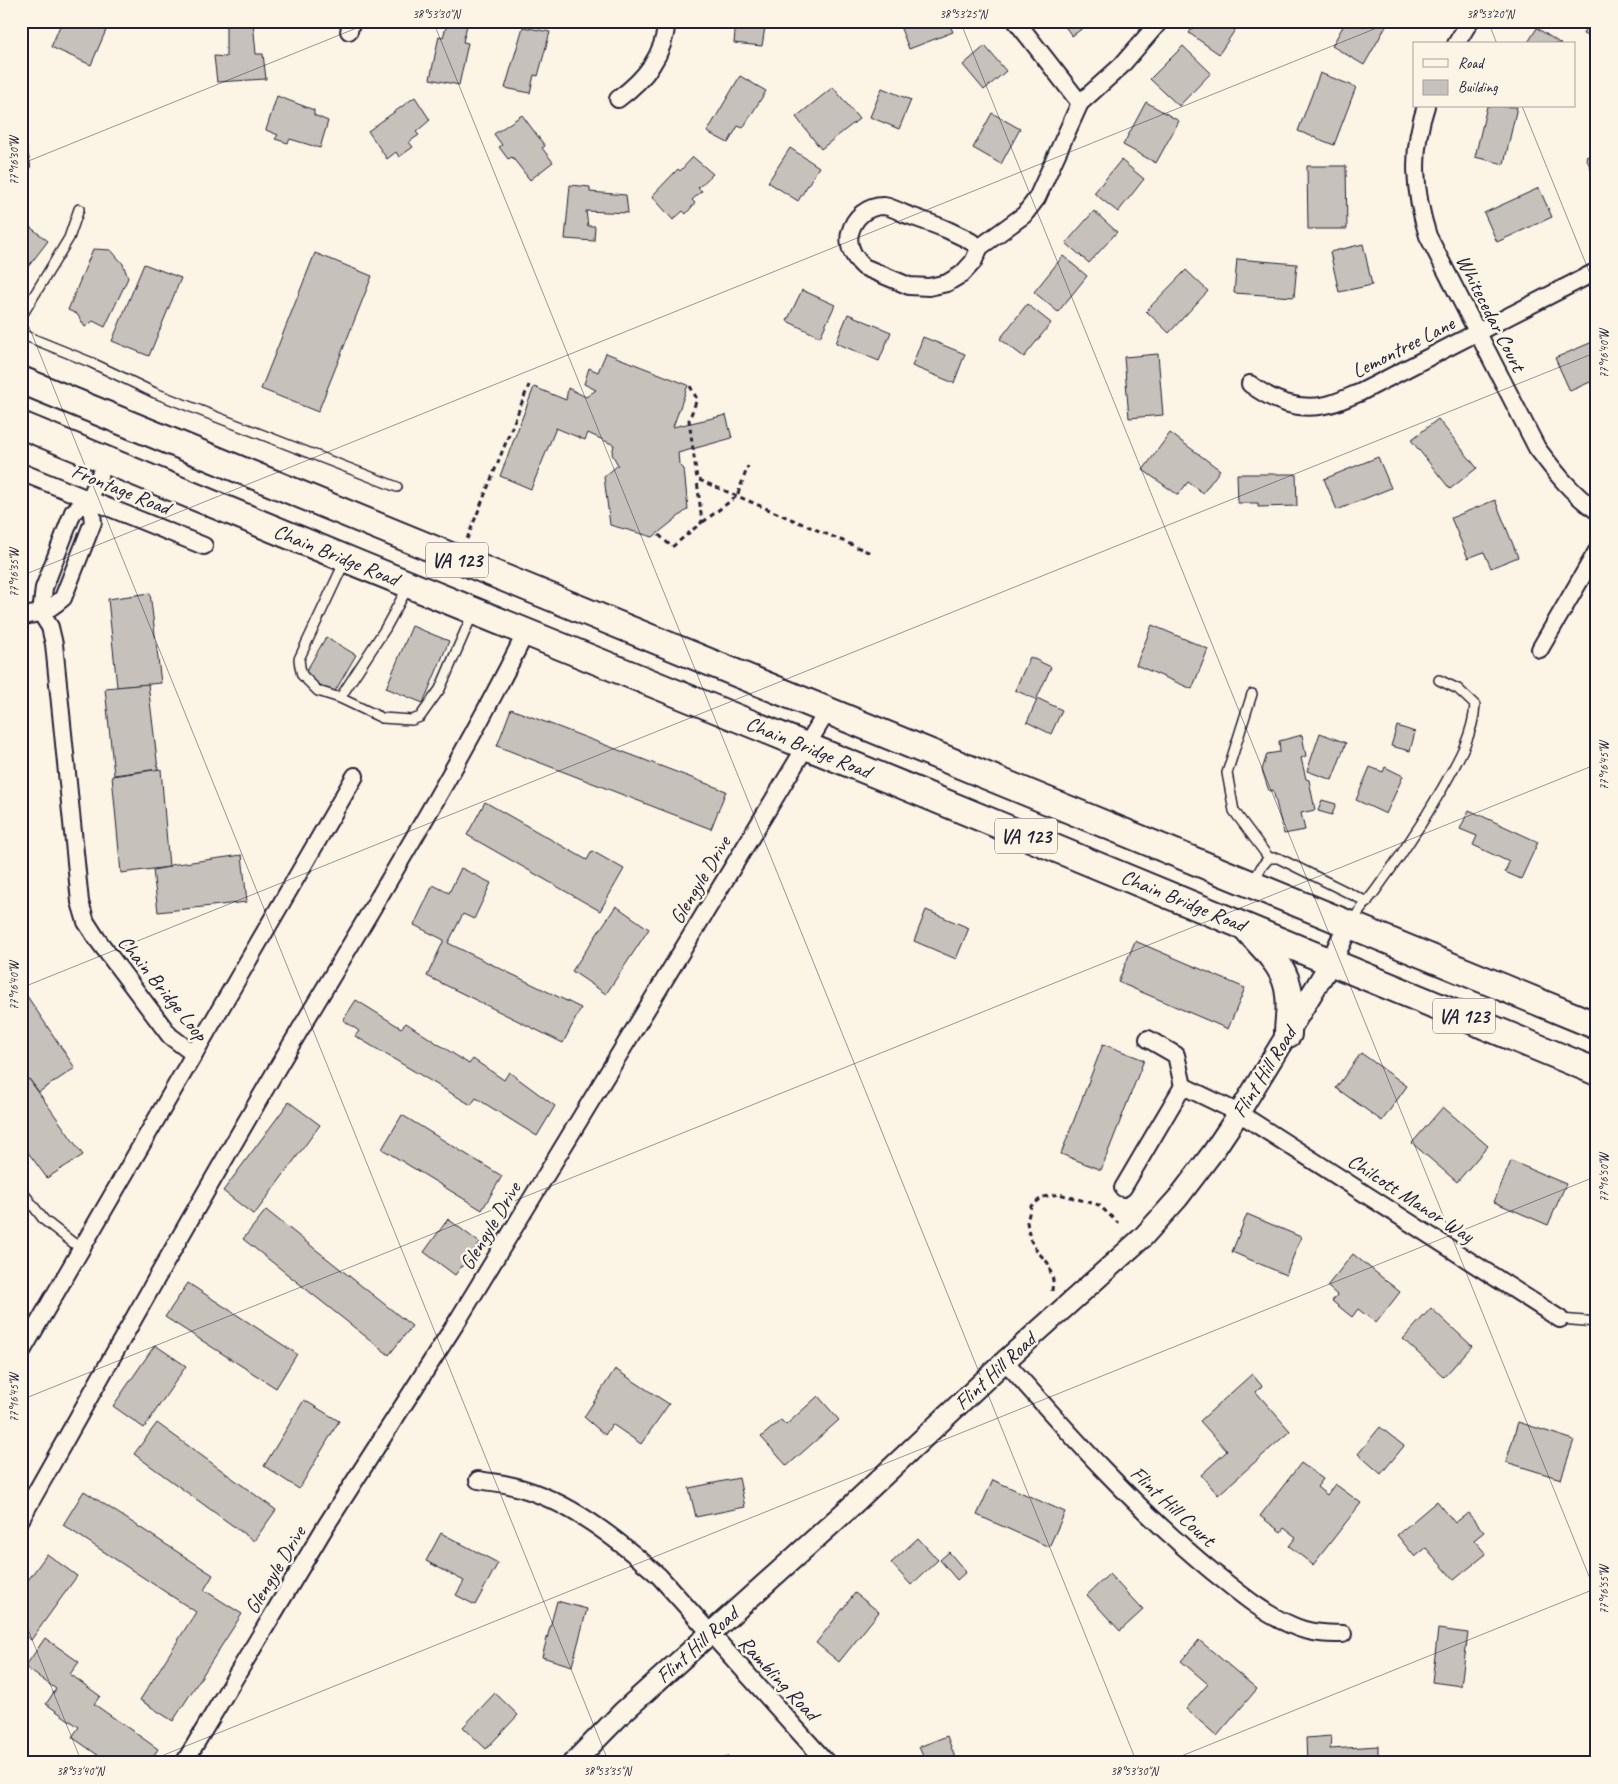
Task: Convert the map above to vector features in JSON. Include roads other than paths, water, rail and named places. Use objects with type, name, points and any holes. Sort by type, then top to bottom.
[{"type":"main road","name":"Chain Bridge Road","points":[[21,380],[417,544],[828,710],[1597,1026]]},
{"type":"main road","name":"Chain Bridge Road","points":[[21,425],[807,746],[1597,1072]]},
{"type":"main road","points":[[1245,926],[1278,963],[1285,977],[1289,996],[1288,1034]]},
{"type":"street","points":[[618,99],[635,86],[650,70],[660,51],[667,21]]},
{"type":"street","points":[[1016,21],[1080,103]]},
{"type":"street","points":[[980,247],[958,234],[885,206],[871,208],[859,216],[852,227],[849,239],[852,252],[858,262],[864,267],[909,286],[929,287],[947,283],[962,274],[973,262],[980,247],[1024,215],[1037,198],[1080,103],[1121,66],[1160,21]]},
{"type":"street","points":[[1457,42],[1470,21]]},
{"type":"street","name":"Whitecedar Court","points":[[1425,108],[1416,149],[1416,180],[1419,208],[1428,236],[1537,448],[1560,479],[1585,503],[1597,511]]},
{"type":"street","name":"Lemontree Lane","points":[[1250,384],[1268,397],[1287,404],[1308,407],[1327,405],[1359,393],[1597,271]]},
{"type":"street","points":[[21,618],[54,606],[63,598],[93,522],[90,499],[106,460]]},
{"type":"street","name":"Frontage Road","points":[[21,472],[204,546]]},
{"type":"street","points":[[1540,649],[1597,551]]},
{"type":"street","name":"Chain Bridge Loop","points":[[21,1353],[194,1054],[170,1036],[86,922],[80,902],[54,644],[50,627],[41,612]]},
{"type":"street","points":[[21,1519],[200,1200],[421,825],[508,670],[526,632]]},
{"type":"street","name":"Glengyle Drive","points":[[184,1763],[327,1524],[458,1320],[828,710]]},
{"type":"street","points":[[194,1054],[355,776]]},
{"type":"street","name":"Flint Hill Road","points":[[573,1763],[623,1712],[846,1511],[1005,1361],[1143,1237],[1178,1198],[1213,1152],[1239,1113],[1331,962],[1349,924]]},
{"type":"street","points":[[1123,1188],[1183,1086],[1176,1054],[1148,1040]]},
{"type":"street","name":"Chilcott Manor Way","points":[[1183,1086],[1239,1113],[1560,1319]]},
{"type":"street","name":"Flint Hill Court","points":[[1005,1361],[1080,1446],[1131,1499],[1180,1545],[1216,1575],[1269,1614],[1292,1626],[1317,1633],[1343,1634]]},
{"type":"street","name":"Rambling Road","points":[[478,1480],[513,1486],[549,1499],[589,1520],[630,1551],[659,1576],[827,1763]]},
{"type":"lane","points":[[21,148],[25,166],[21,171]]},
{"type":"lane","points":[[21,317],[69,238],[80,209]]},
{"type":"lane","points":[[21,334],[90,362],[163,396],[397,487]]},
{"type":"lane","points":[[346,559],[299,659],[300,667],[302,674],[318,691],[340,698],[382,718],[412,720],[420,717],[440,689],[474,611]]},
{"type":"lane","points":[[340,698],[385,629],[409,585]]},
{"type":"lane","points":[[1349,924],[1399,860],[1462,754],[1474,721],[1475,705],[1458,689],[1439,680]]},
{"type":"lane","points":[[1252,694],[1227,773],[1234,811],[1268,858]]},
{"type":"lane","points":[[1268,858],[1278,858],[1367,902]]},
{"type":"lane","points":[[1252,884],[1268,858]]},
{"type":"lane","points":[[21,1190],[44,1220],[81,1249]]},
{"type":"lane","points":[[1560,1319],[1597,1322]]}]
